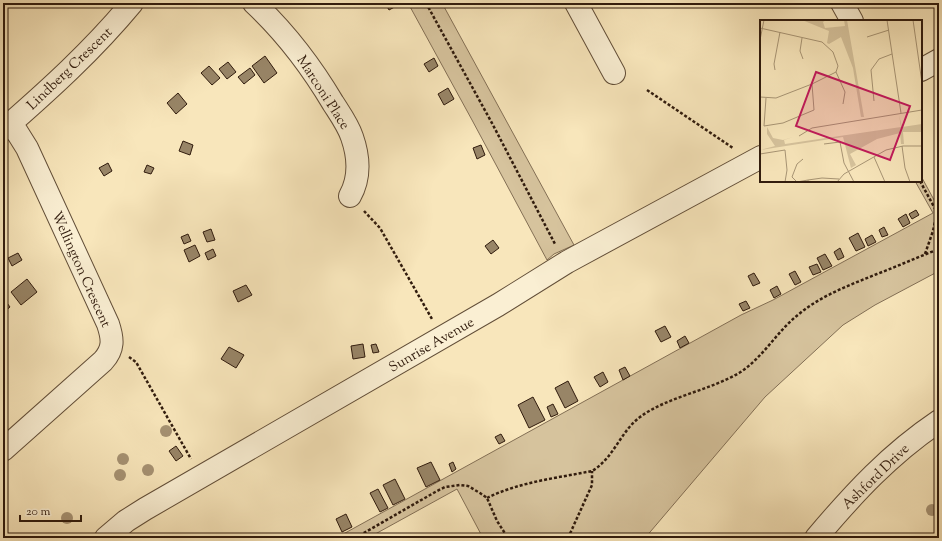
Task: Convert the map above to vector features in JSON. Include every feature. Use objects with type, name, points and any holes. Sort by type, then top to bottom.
[{"type":"street","name":"Lindberg Crescent","points":[[6,127],[102,39],[132,3]]},
{"type":"street","name":"Marconi Place","points":[[254,3],[279,28],[302,57],[324,87],[347,125],[352,137],[357,163],[355,187],[350,196]]},
{"type":"street","points":[[576,3],[614,73]]},
{"type":"street","points":[[842,3],[851,20]]},
{"type":"street","points":[[922,69],[939,60]]},
{"type":"street","name":"Wellington Crescent","points":[[6,127],[17,132],[27,148],[108,324],[112,341],[111,349]]},
{"type":"street","name":"Sunrise Avenue","points":[[106,538],[126,521],[145,509],[504,301],[567,262],[755,161]]},
{"type":"street","points":[[3,450],[102,361],[111,349]]},
{"type":"street","name":"Ashford Drive","points":[[816,538],[861,486],[905,446],[939,421]]},
{"type":"path","points":[[426,3],[493,125],[551,238],[567,262]]},
{"type":"path","points":[[647,90],[740,154],[755,161]]},
{"type":"path","points":[[921,182],[938,214],[925,255]]},
{"type":"path","points":[[350,196],[380,228],[442,337]]},
{"type":"path","points":[[487,498],[514,488],[592,471],[600,467],[625,432],[640,417],[652,410],[719,383],[741,372],[798,315],[808,307],[854,283],[939,250]]},
{"type":"path","points":[[111,349],[130,357],[136,362],[201,477]]},
{"type":"path","points":[[568,538],[592,485],[592,471]]},
{"type":"path","points":[[355,538],[445,487],[460,485],[474,488],[487,498],[497,520],[508,538]]},
{"type":"shaded area","points":[[408,3],[442,3],[574,245],[554,254],[547,260]]},
{"type":"shaded area","points":[[922,178],[939,209],[939,271],[875,305],[843,325],[765,397],[645,538],[483,538],[457,489],[368,538],[336,538],[741,315],[773,300],[933,213],[916,182],[922,182]]},
{"type":"building","points":[[385,3],[402,3],[389,10]]},
{"type":"building","points":[[265,56],[277,73],[264,83],[252,66]]},
{"type":"building","points":[[434,58],[438,66],[429,72],[424,64]]},
{"type":"building","points":[[228,62],[236,72],[227,79],[219,69]]},
{"type":"building","points":[[209,66],[220,78],[212,85],[201,73]]},
{"type":"building","points":[[250,68],[255,75],[244,84],[238,77]]},
{"type":"building","points":[[448,88],[454,99],[444,105],[438,94]]},
{"type":"building","points":[[178,93],[187,104],[176,114],[167,103]]},
{"type":"building","points":[[183,141],[193,145],[190,155],[179,151]]},
{"type":"building","points":[[481,145],[485,155],[477,159],[473,148]]},
{"type":"building","points":[[108,163],[112,171],[104,176],[99,168]]},
{"type":"building","points":[[147,165],[154,168],[151,174],[144,172]]},
{"type":"building","points":[[916,210],[919,215],[912,219],[909,214]]},
{"type":"building","points":[[906,214],[910,223],[903,227],[898,219]]},
{"type":"building","points":[[884,227],[888,235],[882,237],[879,230]]},
{"type":"building","points":[[211,229],[215,240],[207,242],[203,232]]},
{"type":"building","points":[[858,233],[865,247],[856,251],[849,238]]},
{"type":"building","points":[[188,234],[191,241],[184,244],[181,237]]},
{"type":"building","points":[[872,235],[876,242],[868,246],[865,239]]},
{"type":"building","points":[[493,240],[499,248],[491,254],[485,246]]},
{"type":"building","points":[[195,245],[200,256],[189,262],[184,250]]},
{"type":"building","points":[[840,248],[844,257],[838,260],[834,252]]},
{"type":"building","points":[[213,249],[216,256],[208,260],[205,253]]},
{"type":"building","points":[[18,253],[22,260],[12,266],[8,258]]},
{"type":"building","points":[[825,254],[832,266],[823,270],[817,258]]},
{"type":"building","points":[[817,264],[821,272],[813,275],[809,267]]},
{"type":"building","points":[[795,271],[801,282],[795,285],[789,274]]},
{"type":"building","points":[[754,273],[760,283],[753,286],[748,276]]},
{"type":"building","points":[[27,279],[37,292],[21,305],[11,292]]},
{"type":"building","points":[[246,285],[252,295],[238,302],[233,291]]},
{"type":"building","points":[[777,286],[781,294],[774,298],[770,290]]},
{"type":"building","points":[[3,299],[10,307],[4,312],[3,310]]},
{"type":"building","points":[[746,301],[750,308],[743,311],[739,304]]},
{"type":"building","points":[[665,326],[671,337],[661,342],[655,331]]},
{"type":"building","points":[[685,336],[689,343],[680,348],[677,341]]},
{"type":"building","points":[[363,344],[365,357],[353,359],[351,346]]},
{"type":"building","points":[[376,344],[379,352],[373,353],[371,345]]},
{"type":"building","points":[[229,347],[244,355],[236,368],[221,359]]},
{"type":"building","points":[[625,367],[630,376],[623,380],[619,370]]},
{"type":"building","points":[[603,372],[608,382],[600,387],[594,377]]},
{"type":"building","points":[[568,381],[578,401],[565,408],[555,388]]},
{"type":"building","points":[[533,397],[545,420],[529,428],[518,405]]},
{"type":"building","points":[[553,404],[558,414],[551,417],[547,407]]},
{"type":"building","points":[[501,434],[505,441],[499,444],[495,437]]},
{"type":"building","points":[[176,446],[183,456],[176,461],[169,451]]},
{"type":"building","points":[[431,462],[440,480],[426,487],[417,468]]},
{"type":"building","points":[[453,462],[456,469],[452,472],[449,464]]},
{"type":"building","points":[[395,479],[405,499],[393,505],[383,485]]},
{"type":"building","points":[[378,489],[388,508],[380,512],[370,493]]},
{"type":"building","points":[[346,514],[352,527],[342,532],[336,519]]},
{"type":"building","points":[[50,533],[55,538],[45,538]]}]
